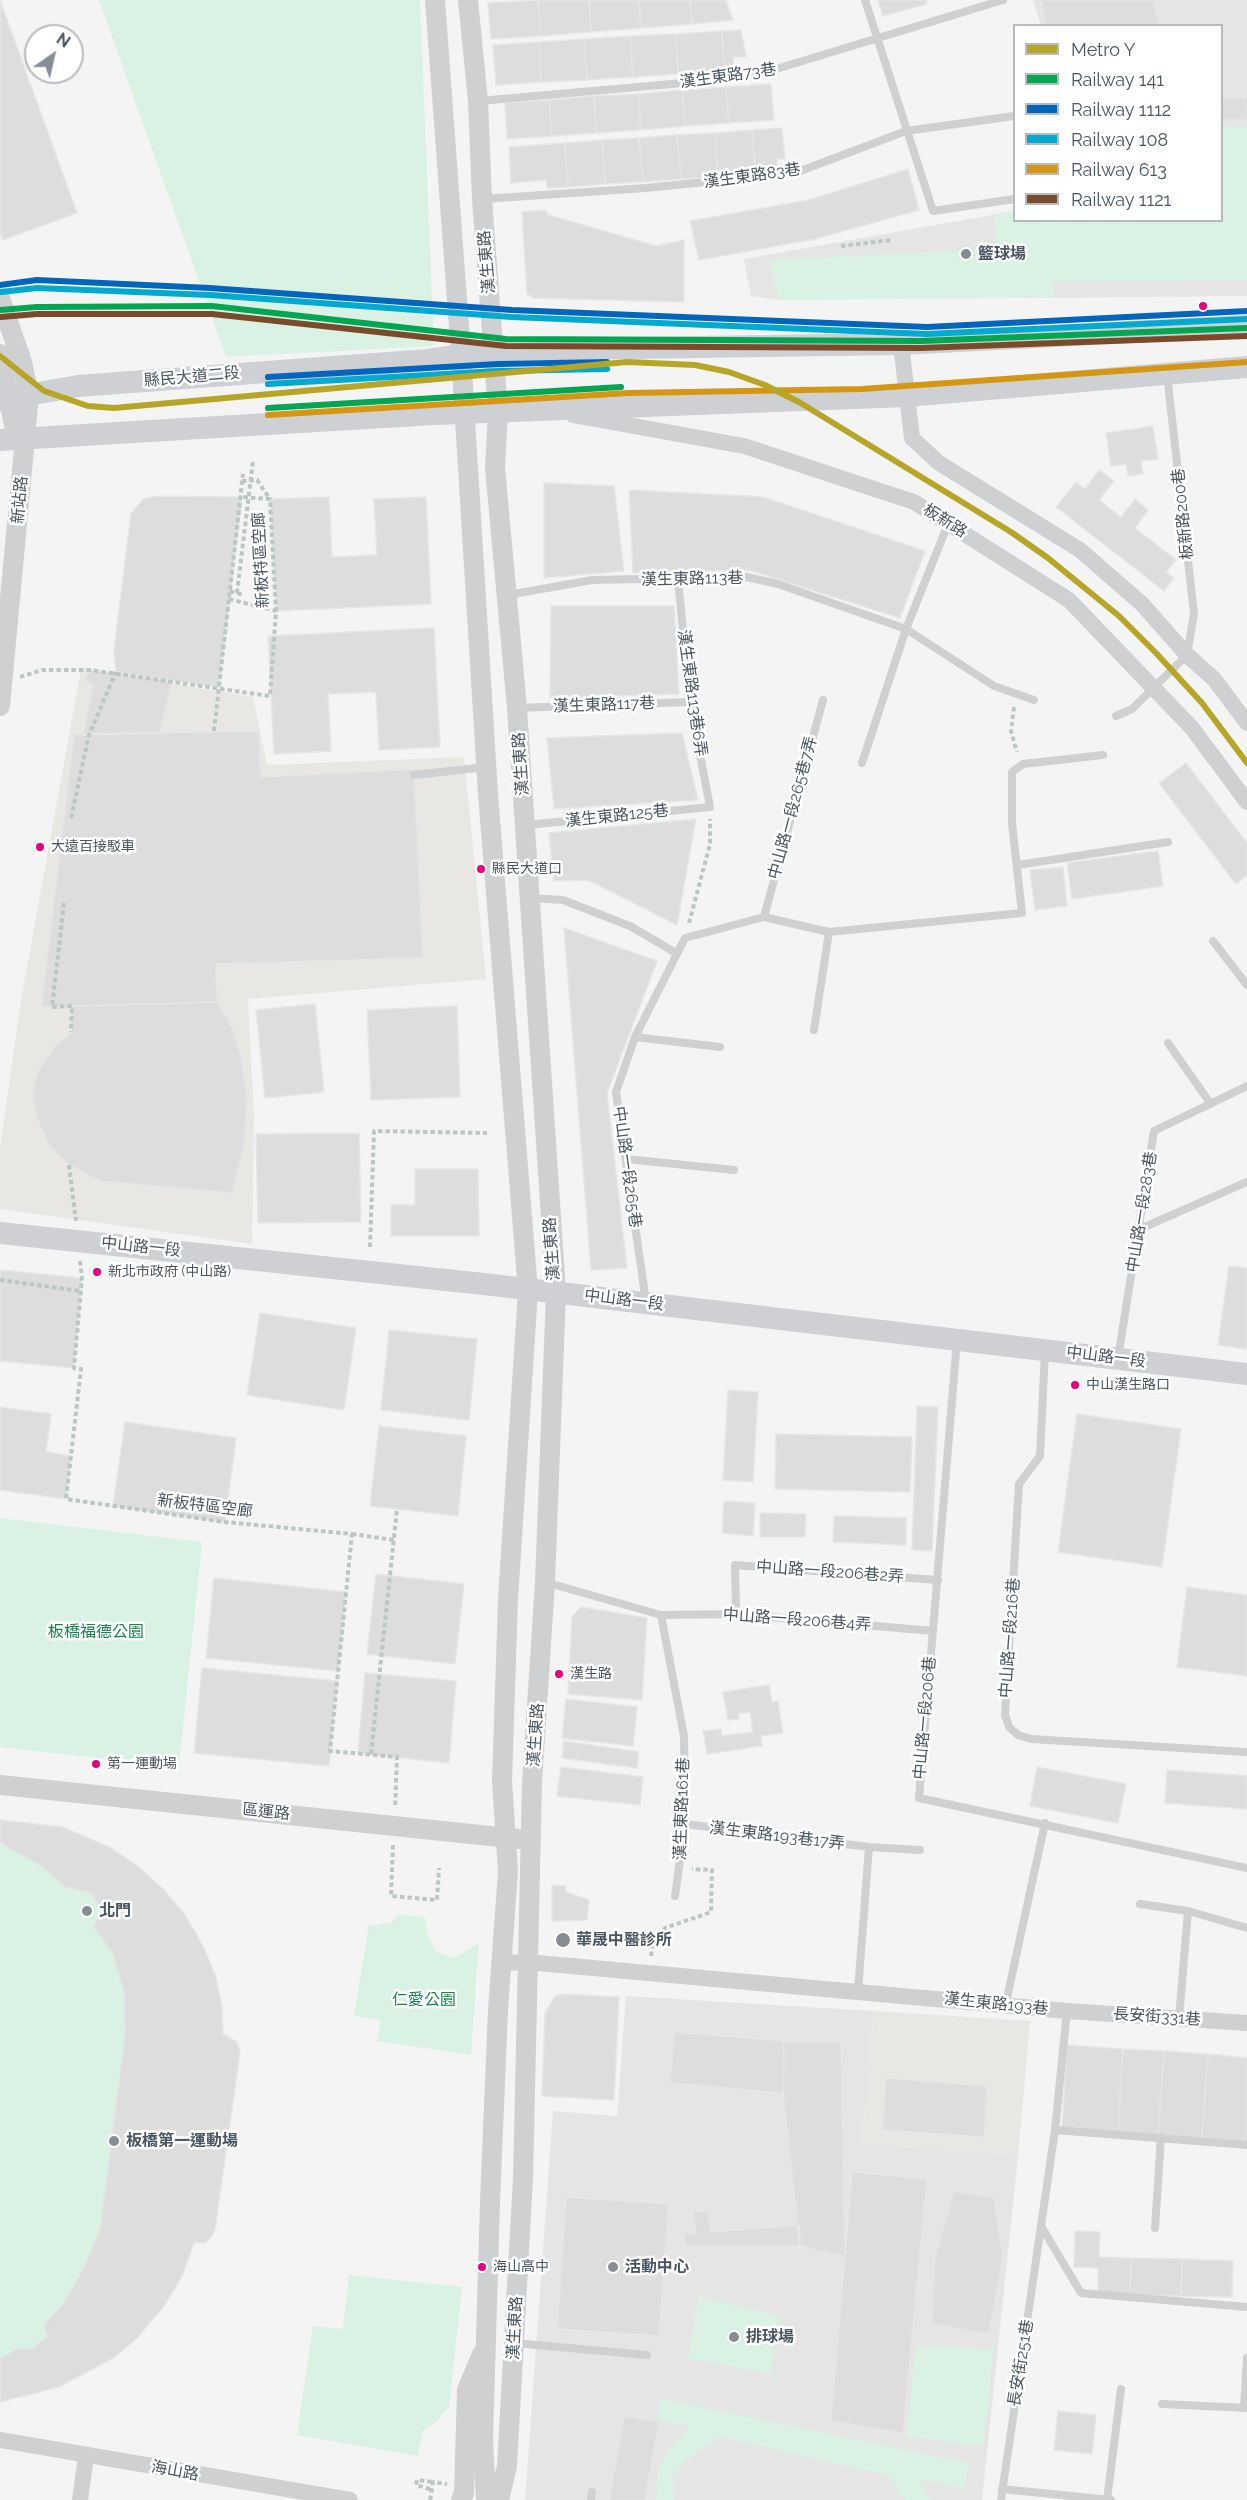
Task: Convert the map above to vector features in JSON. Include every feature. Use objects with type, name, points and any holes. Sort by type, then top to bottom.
[{"type":"main road","name":"縣民大道二段","points":[[13,398],[78,386],[428,360],[495,350],[902,344],[1247,326]]},
{"type":"main road","points":[[0,440],[463,412],[546,411],[907,396],[1247,367]]},
{"type":"main road","name":"中山路一段","points":[[0,1233],[122,1244],[646,1303],[1247,1374]]},
{"type":"street","name":"漢生東路","points":[[435,0],[461,354],[487,767],[528,1290],[508,1611],[502,1781],[508,1871],[502,1963],[483,2440],[486,2500]]},
{"type":"street","name":"漢生東路","points":[[468,0],[478,101],[482,199],[495,350],[498,412],[495,468],[517,708],[555,1293],[545,1582],[532,1783],[523,2178],[507,2466],[499,2500]]},
{"type":"street","name":"新站路","points":[[0,298],[22,362],[13,398],[25,439],[0,706]]},
{"type":"street","points":[[902,344],[912,438],[939,463],[1080,550],[1142,604],[1187,654],[1214,679],[1247,723]]},
{"type":"street","points":[[0,354],[13,398]]},
{"type":"street","name":"板新路","points":[[546,411],[744,446],[914,502],[1069,600],[1192,728],[1247,802]]},
{"type":"street","name":"區運路","points":[[0,1785],[506,1839],[531,1839]]},
{"type":"street","name":"漢生東路193巷","points":[[502,1963],[527,1962],[1067,2011]]},
{"type":"street","name":"長安街331巷","points":[[1067,2011],[1247,2023]]},
{"type":"street","name":"漢生東路","points":[[461,2500],[464,2493],[467,2390],[487,2343]]},
{"type":"street","name":"海山路","points":[[0,2440],[350,2500]]},
{"type":"street","points":[[80,2500],[87,2456]]},
{"type":"lane","points":[[865,0],[933,212],[1013,199]]},
{"type":"lane","name":"漢生東路73巷","points":[[478,101],[760,74],[1003,0]]},
{"type":"lane","name":"漢生東路83巷","points":[[482,199],[658,187],[795,173],[906,131],[1013,116]]},
{"type":"lane","name":"板新路200巷","points":[[1167,374],[1194,614],[1187,654]]},
{"type":"lane","points":[[862,763],[906,629],[948,524]]},
{"type":"lane","name":"漢生東路113巷","points":[[507,595],[592,580],[747,577],[778,584],[906,629],[994,686],[1034,700]]},
{"type":"lane","name":"漢生東路113巷6弄","points":[[678,579],[690,702],[710,807]]},
{"type":"lane","points":[[1116,716],[1132,709],[1187,654]]},
{"type":"lane","name":"中山路一段265巷7弄","points":[[764,917],[823,700]]},
{"type":"lane","name":"漢生東路117巷","points":[[517,708],[690,702]]},
{"type":"lane","points":[[686,938],[764,917],[829,932],[1022,913],[1012,824],[1012,772],[1023,764],[1103,755]]},
{"type":"lane","points":[[414,775],[487,767]]},
{"type":"lane","name":"漢生東路125巷","points":[[525,825],[710,807]]},
{"type":"lane","points":[[1018,866],[1168,842]]},
{"type":"lane","points":[[529,898],[564,900],[630,926],[676,953]]},
{"type":"lane","points":[[814,1030],[829,932]]},
{"type":"lane","name":"中山路一段265巷","points":[[646,1303],[616,1092],[635,1037],[676,953],[686,938]]},
{"type":"lane","points":[[1213,941],[1247,985]]},
{"type":"lane","points":[[635,1037],[720,1047]]},
{"type":"lane","points":[[1168,1043],[1209,1103]]},
{"type":"lane","name":"中山路一段283巷","points":[[1118,1359],[1154,1131],[1247,1086]]},
{"type":"lane","points":[[626,1159],[734,1170]]},
{"type":"lane","points":[[1140,1229],[1247,1182]]},
{"type":"lane","name":"中山路一段206巷","points":[[957,1340],[919,1798],[1045,1823],[1247,1868]]},
{"type":"lane","name":"中山路一段216巷","points":[[1046,1350],[1040,1456],[1019,1484],[1005,1715],[1009,1727],[1018,1735],[1031,1739],[1247,1752]]},
{"type":"lane","name":"中山路一段206巷2弄","points":[[736,1614],[735,1565],[938,1580]]},
{"type":"lane","name":"中山路一段206巷4弄","points":[[545,1582],[661,1615],[736,1614],[933,1631]]},
{"type":"lane","name":"漢生東路161巷","points":[[661,1615],[684,1736],[685,1824],[678,1868]]},
{"type":"lane","points":[[1007,1998],[1045,1823]]},
{"type":"lane","name":"漢生東路193巷17弄","points":[[685,1824],[869,1848],[920,1850]]},
{"type":"lane","points":[[858,1991],[869,1848]]},
{"type":"lane","points":[[675,1896],[678,1868]]},
{"type":"lane","points":[[1140,1904],[1188,1911],[1247,1928]]},
{"type":"lane","points":[[1179,2019],[1188,1911]]},
{"type":"lane","name":"漢生東路193巷","points":[[1041,2226],[1055,2130],[1067,2011]]},
{"type":"lane","points":[[1055,2130],[1247,2145]]},
{"type":"lane","points":[[1155,2228],[1161,2137]]},
{"type":"lane","points":[[1041,2226],[1081,2293],[1247,2307]]},
{"type":"lane","name":"長安街251巷","points":[[1000,2500],[1041,2226]]},
{"type":"lane","points":[[514,2343],[647,2355]]},
{"type":"lane","points":[[1162,2404],[1246,2408],[1247,2358]]},
{"type":"lane","points":[[1002,2489],[1109,2500],[1121,2389]]},
{"type":"path","points":[[841,246],[892,240]]},
{"type":"path","points":[[237,593],[253,461]]},
{"type":"path","points":[[242,496],[243,474]]},
{"type":"path","points":[[242,481],[257,480],[270,500]]},
{"type":"path","name":"新板特區空廊","points":[[214,731],[219,687],[229,599],[242,496],[270,500],[276,611],[270,696],[219,687]]},
{"type":"path","points":[[230,591],[243,595]]},
{"type":"path","points":[[229,599],[276,611]]},
{"type":"path","points":[[11,680],[42,670],[116,672],[219,687]]},
{"type":"path","points":[[71,818],[89,735],[116,672]]},
{"type":"path","points":[[1017,694],[1011,731],[1023,764]]},
{"type":"path","points":[[686,938],[710,844],[710,807]]},
{"type":"path","points":[[64,903],[52,1007],[72,1006],[71,1032]]},
{"type":"path","points":[[370,1246],[374,1131],[488,1132]]},
{"type":"path","name":"新板特區空廊","points":[[82,1278],[74,1368],[81,1369],[66,1499],[225,1522],[352,1534]]},
{"type":"path","points":[[0,1281],[81,1291]]},
{"type":"path","points":[[371,1754],[397,1509]]},
{"type":"path","points":[[394,1540],[352,1534],[330,1751],[397,1756]]},
{"type":"path","points":[[391,1896],[437,1900],[439,1868]]},
{"type":"path","name":"漢生東路161巷","points":[[648,1974],[653,1942],[665,1928],[711,1912],[712,1870],[678,1868]]},
{"type":"path","points":[[430,2490],[431,2487],[416,2485],[417,2480],[433,2482]]},
{"type":"shaded area","points":[[1033,0],[1247,0],[1247,296],[778,300],[751,296],[744,259],[1013,211],[1013,222],[1223,222],[1223,24],[1041,24]]},
{"type":"shaded area","points":[[81,669],[253,697],[267,765],[464,757],[486,979],[248,999],[254,1116],[252,1244],[0,1209],[0,1149],[20,1006]]},
{"type":"shaded area","name":"海山高中","points":[[626,1996],[874,2011],[862,2142],[1018,2157],[982,2500],[525,2500],[553,2111],[617,2116]]},
{"type":"shaded area","points":[[874,2011],[1030,2021],[1018,2157],[862,2142]]},
{"type":"green space","points":[[99,0],[420,0],[434,346],[226,357]]},
{"type":"green space","points":[[1223,126],[1247,127],[1247,280],[1053,281],[1054,297],[778,300],[770,260],[997,249],[994,215],[1013,211],[1013,222],[1044,222],[1045,228],[1045,222],[1223,222]]},
{"type":"green space","name":"板橋福德公園","points":[[0,1518],[202,1542],[179,1767],[0,1747]]},
{"type":"green space","name":"板橋第一運動場","points":[[0,1820],[86,1837],[111,1848],[139,1867],[164,1890],[186,1916],[203,1946],[216,1977],[222,2007],[223,2034],[237,2042],[240,2052],[215,2229],[205,2243],[194,2243],[182,2276],[164,2306],[137,2338],[115,2357],[59,2387],[0,2402]]},
{"type":"green space","name":"仁愛公園","points":[[400,1915],[425,1917],[427,1933],[436,1952],[454,1958],[479,1943],[471,2055],[377,2041],[381,2020],[354,2016],[369,1926],[390,1923]]},
{"type":"green space","points":[[349,2275],[462,2287],[449,2407],[436,2422],[423,2431],[418,2456],[297,2435],[313,2326],[343,2329]]},
{"type":"green space","name":"排球場","points":[[699,2297],[779,2316],[770,2374],[688,2358]]},
{"type":"green space","points":[[916,2346],[994,2349],[983,2446],[906,2437]]},
{"type":"green space","points":[[661,2399],[969,2463],[964,2489],[919,2479],[929,2500],[905,2500],[889,2476],[720,2437],[686,2460],[672,2477],[674,2500],[656,2500],[658,2470],[671,2446],[690,2427],[657,2420]]},
{"type":"building","points":[[0,0],[24,66],[24,84],[30,84],[77,213],[3,240],[0,233]]},
{"type":"building","points":[[538,0],[541,36],[491,39],[488,3]]},
{"type":"building","points":[[538,0],[589,0],[591,32],[541,36]]},
{"type":"building","points":[[589,0],[639,0],[641,28],[591,32]]},
{"type":"building","points":[[639,0],[690,0],[692,24],[641,28]]},
{"type":"building","points":[[690,0],[726,0],[733,20],[692,24]]},
{"type":"building","points":[[878,0],[926,0],[927,4],[883,16]]},
{"type":"building","points":[[1041,0],[1154,0],[1159,24],[1046,24]]},
{"type":"building","points":[[741,30],[746,57],[733,57],[734,70],[724,71],[722,31]]},
{"type":"building","points":[[722,31],[724,71],[678,74],[676,34]]},
{"type":"building","points":[[676,34],[678,74],[633,77],[630,36]]},
{"type":"building","points":[[630,36],[633,77],[587,80],[584,39]]},
{"type":"building","points":[[584,39],[587,80],[541,82],[539,42]]},
{"type":"building","points":[[539,42],[541,82],[496,85],[493,45]]},
{"type":"building","points":[[771,84],[774,120],[729,123],[726,87]]},
{"type":"building","points":[[726,87],[729,123],[685,126],[682,90]]},
{"type":"building","points":[[682,90],[685,126],[641,130],[638,94]]},
{"type":"building","points":[[638,94],[641,130],[596,133],[594,96]]},
{"type":"building","points":[[594,96],[596,133],[552,136],[549,100]]},
{"type":"building","points":[[1223,98],[1247,98],[1247,120],[1223,120]]},
{"type":"building","points":[[549,100],[552,136],[507,139],[505,103]]},
{"type":"building","points":[[782,128],[785,159],[777,159],[777,165],[755,167],[752,130]]},
{"type":"building","points":[[752,130],[756,174],[718,177],[715,133]]},
{"type":"building","points":[[715,133],[718,177],[681,179],[677,135]]},
{"type":"building","points":[[677,135],[681,179],[643,182],[639,138]]},
{"type":"building","points":[[639,138],[643,182],[605,184],[602,140]]},
{"type":"building","points":[[602,140],[605,184],[568,187],[565,143]]},
{"type":"building","points":[[565,143],[568,187],[547,188],[546,180],[511,183],[509,147]]},
{"type":"building","points":[[908,169],[919,210],[815,239],[699,260],[690,221],[809,200]]},
{"type":"building","points":[[545,210],[549,215],[656,246],[684,240],[684,302],[534,298],[527,294],[522,212]]},
{"type":"building","points":[[1153,426],[1158,459],[1141,461],[1143,474],[1128,476],[1126,464],[1111,466],[1106,433]]},
{"type":"building","points":[[1099,470],[1114,481],[1099,500],[1121,517],[1135,499],[1148,510],[1135,528],[1176,560],[1166,572],[1174,578],[1164,591],[1056,507],[1076,482],[1085,489]]},
{"type":"building","points":[[544,483],[614,486],[624,571],[544,578]]},
{"type":"building","points":[[629,490],[763,497],[925,551],[900,618],[749,570],[633,573]]},
{"type":"building","points":[[158,496],[242,497],[219,687],[116,672],[114,650],[131,514],[143,499]]},
{"type":"building","points":[[329,497],[332,557],[377,555],[374,499],[426,497],[431,604],[276,611],[270,499]]},
{"type":"building","points":[[551,606],[674,606],[679,694],[550,698]]},
{"type":"building","points":[[434,628],[440,747],[379,750],[376,692],[328,694],[331,751],[274,754],[268,636]]},
{"type":"building","points":[[90,670],[172,681],[160,733],[83,735],[93,685],[84,680]]},
{"type":"building","points":[[259,731],[261,777],[414,769],[423,958],[216,964],[217,1002],[41,1007],[74,734]]},
{"type":"building","points":[[682,733],[698,800],[554,809],[547,738]]},
{"type":"building","points":[[1186,763],[1247,843],[1247,875],[1236,884],[1159,783]]},
{"type":"building","points":[[696,819],[677,925],[588,880],[554,881],[549,833]]},
{"type":"building","points":[[1158,851],[1163,886],[1072,899],[1067,863]]},
{"type":"building","points":[[1063,867],[1067,906],[1035,910],[1030,870]]},
{"type":"building","points":[[564,928],[657,961],[607,1093],[627,1268],[591,1270]]},
{"type":"building","points":[[217,1002],[232,1027],[241,1056],[247,1096],[245,1141],[232,1193],[100,1181],[69,1165],[50,1146],[40,1127],[33,1102],[33,1086],[40,1067],[55,1046],[71,1032],[72,1006]]},
{"type":"building","points":[[315,1004],[324,1092],[265,1098],[256,1010]]},
{"type":"building","points":[[457,1006],[460,1097],[371,1100],[367,1010]]},
{"type":"building","points":[[359,1133],[361,1222],[258,1223],[256,1134]]},
{"type":"building","points":[[415,1169],[478,1169],[479,1236],[391,1236],[391,1205],[415,1205]]},
{"type":"building","points":[[1229,1266],[1247,1268],[1247,1349],[1218,1345]]},
{"type":"building","points":[[0,1270],[82,1278],[74,1368],[0,1361]]},
{"type":"building","points":[[260,1313],[356,1328],[344,1410],[247,1395]]},
{"type":"building","points":[[389,1330],[477,1339],[469,1420],[381,1410]]},
{"type":"building","points":[[728,1390],[758,1392],[753,1482],[723,1480]]},
{"type":"building","points":[[917,1406],[938,1407],[932,1551],[912,1550]]},
{"type":"building","points":[[0,1407],[51,1414],[46,1452],[71,1456],[66,1499],[0,1490]]},
{"type":"building","points":[[1077,1414],[1181,1429],[1162,1567],[1058,1552]]},
{"type":"building","points":[[125,1422],[236,1438],[225,1522],[113,1506]]},
{"type":"building","points":[[379,1426],[466,1436],[458,1516],[370,1506]]},
{"type":"building","points":[[776,1434],[912,1437],[910,1492],[775,1489]]},
{"type":"building","points":[[724,1501],[755,1503],[753,1536],[722,1533]]},
{"type":"building","points":[[760,1513],[806,1514],[805,1537],[760,1537]]},
{"type":"building","points":[[834,1516],[906,1518],[906,1545],[833,1542]]},
{"type":"building","points":[[376,1574],[464,1584],[455,1664],[367,1654]]},
{"type":"building","points":[[214,1578],[346,1592],[338,1671],[206,1658]]},
{"type":"building","points":[[1187,1587],[1247,1595],[1247,1676],[1177,1667]]},
{"type":"building","points":[[581,1607],[647,1618],[642,1700],[568,1694],[572,1617]]},
{"type":"building","points":[[202,1668],[337,1681],[329,1766],[194,1753]]},
{"type":"building","points":[[365,1673],[456,1681],[449,1763],[358,1753]]},
{"type":"building","points":[[769,1685],[772,1702],[778,1701],[783,1733],[761,1736],[762,1746],[707,1754],[703,1731],[721,1729],[722,1736],[753,1732],[750,1712],[738,1714],[739,1719],[728,1720],[723,1692]]},
{"type":"building","points":[[566,1699],[637,1707],[633,1746],[562,1738]]},
{"type":"building","points":[[564,1741],[639,1752],[637,1768],[562,1758]]},
{"type":"building","points":[[561,1767],[643,1777],[640,1805],[557,1796]]},
{"type":"building","points":[[1037,1767],[1126,1784],[1118,1823],[1030,1806]]},
{"type":"building","points":[[1167,1770],[1247,1776],[1247,1809],[1165,1803]]},
{"type":"building","points":[[0,1820],[62,1827],[86,1837],[111,1848],[139,1867],[164,1890],[186,1916],[203,1946],[216,1977],[222,2007],[223,2034],[237,2042],[240,2052],[215,2230],[205,2243],[194,2243],[182,2276],[164,2306],[137,2338],[115,2357],[59,2387],[0,2402],[0,2359],[18,2348],[32,2349],[47,2336],[44,2325],[63,2304],[82,2271],[100,2229],[125,2034],[124,1991],[112,1952],[93,1927],[102,1910],[90,1893],[65,1887],[44,1868],[0,1843]]},
{"type":"building","points":[[552,1885],[566,1886],[566,1892],[589,1900],[587,1920],[552,1921]]},
{"type":"building","points":[[562,1994],[619,1997],[614,2100],[542,2096],[545,2012],[555,1997]]},
{"type":"building","points":[[674,2032],[784,2041],[783,2093],[670,2083]]},
{"type":"building","points":[[784,2041],[841,2041],[845,2257],[800,2246],[783,2093]]},
{"type":"building","points":[[1067,2045],[1123,2049],[1118,2132],[1062,2128]]},
{"type":"building","points":[[1123,2049],[1164,2051],[1158,2135],[1118,2132]]},
{"type":"building","points":[[1164,2051],[1208,2054],[1202,2138],[1158,2135]]},
{"type":"building","points":[[1208,2054],[1247,2058],[1247,2143],[1202,2138]]},
{"type":"building","points":[[886,2078],[987,2086],[984,2137],[882,2130]]},
{"type":"building","points":[[852,2172],[927,2179],[903,2433],[831,2421]]},
{"type":"building","points":[[954,2191],[994,2198],[1003,2255],[989,2334],[931,2324],[935,2257]]},
{"type":"building","name":"活動中心","points":[[566,2197],[669,2204],[659,2336],[557,2329]]},
{"type":"building","points":[[708,2210],[711,2232],[799,2225],[800,2246],[685,2246],[684,2233],[696,2233],[693,2212]]},
{"type":"building","points":[[1075,2231],[1100,2232],[1099,2257],[1131,2258],[1130,2295],[1098,2294],[1098,2268],[1074,2267]]},
{"type":"building","points":[[1131,2258],[1182,2259],[1181,2296],[1130,2295]]},
{"type":"building","points":[[1182,2259],[1233,2261],[1232,2297],[1181,2296]]},
{"type":"building","points":[[1058,2411],[1096,2415],[1092,2454],[1054,2450]]},
{"type":"building","points":[[624,2416],[659,2422],[645,2500],[609,2500]]},
{"type":"metro line","name":"Y","points":[[0,356],[44,391],[88,406],[114,408],[627,362],[695,365],[729,372],[765,385],[799,402],[1011,532],[1048,558],[1119,616],[1156,653],[1202,703],[1247,763]]},
{"type":"rail line","name":"1112","points":[[0,285],[37,280],[210,288],[512,310],[927,327],[1247,311]]},
{"type":"rail line","name":"108","points":[[1,292],[37,288],[210,295],[512,317],[927,334],[1247,319]]},
{"type":"rail line","name":"141","points":[[0,310],[37,307],[212,306],[506,339],[921,341],[1247,328]]},
{"type":"rail line","name":"1121","points":[[1,317],[37,314],[212,314],[506,346],[921,348],[1247,336]]},
{"type":"rail line","name":"1112","points":[[268,377],[498,364],[607,362]]},
{"type":"rail line","name":"613","points":[[268,415],[628,393],[862,389],[1247,362]]},
{"type":"rail line","name":"108","points":[[268,384],[498,371],[607,369]]},
{"type":"rail line","name":"141","points":[[268,408],[621,387]]},
{"type":"place","name":"籃球場","points":[[966,254]]},
{"type":"place","name":"大遠百接駁車","points":[[40,847]]},
{"type":"place","name":"縣民大道口","points":[[481,869]]},
{"type":"place","name":"新北市政府 (中山路)","points":[[97,1272]]},
{"type":"place","name":"中山漢生路口","points":[[1075,1385]]},
{"type":"place","name":"漢生路","points":[[559,1674]]},
{"type":"place","name":"第一運動場","points":[[96,1764]]},
{"type":"place","name":"北門","points":[[87,1911]]},
{"type":"place","name":"華晟中醫診所","points":[[563,1940]]},
{"type":"place","name":"板橋第一運動場","points":[[114,2141]]},
{"type":"place","name":"海山高中","points":[[482,2267]]},
{"type":"place","name":"活動中心","points":[[613,2267]]},
{"type":"place","name":"排球場","points":[[734,2337]]}]
